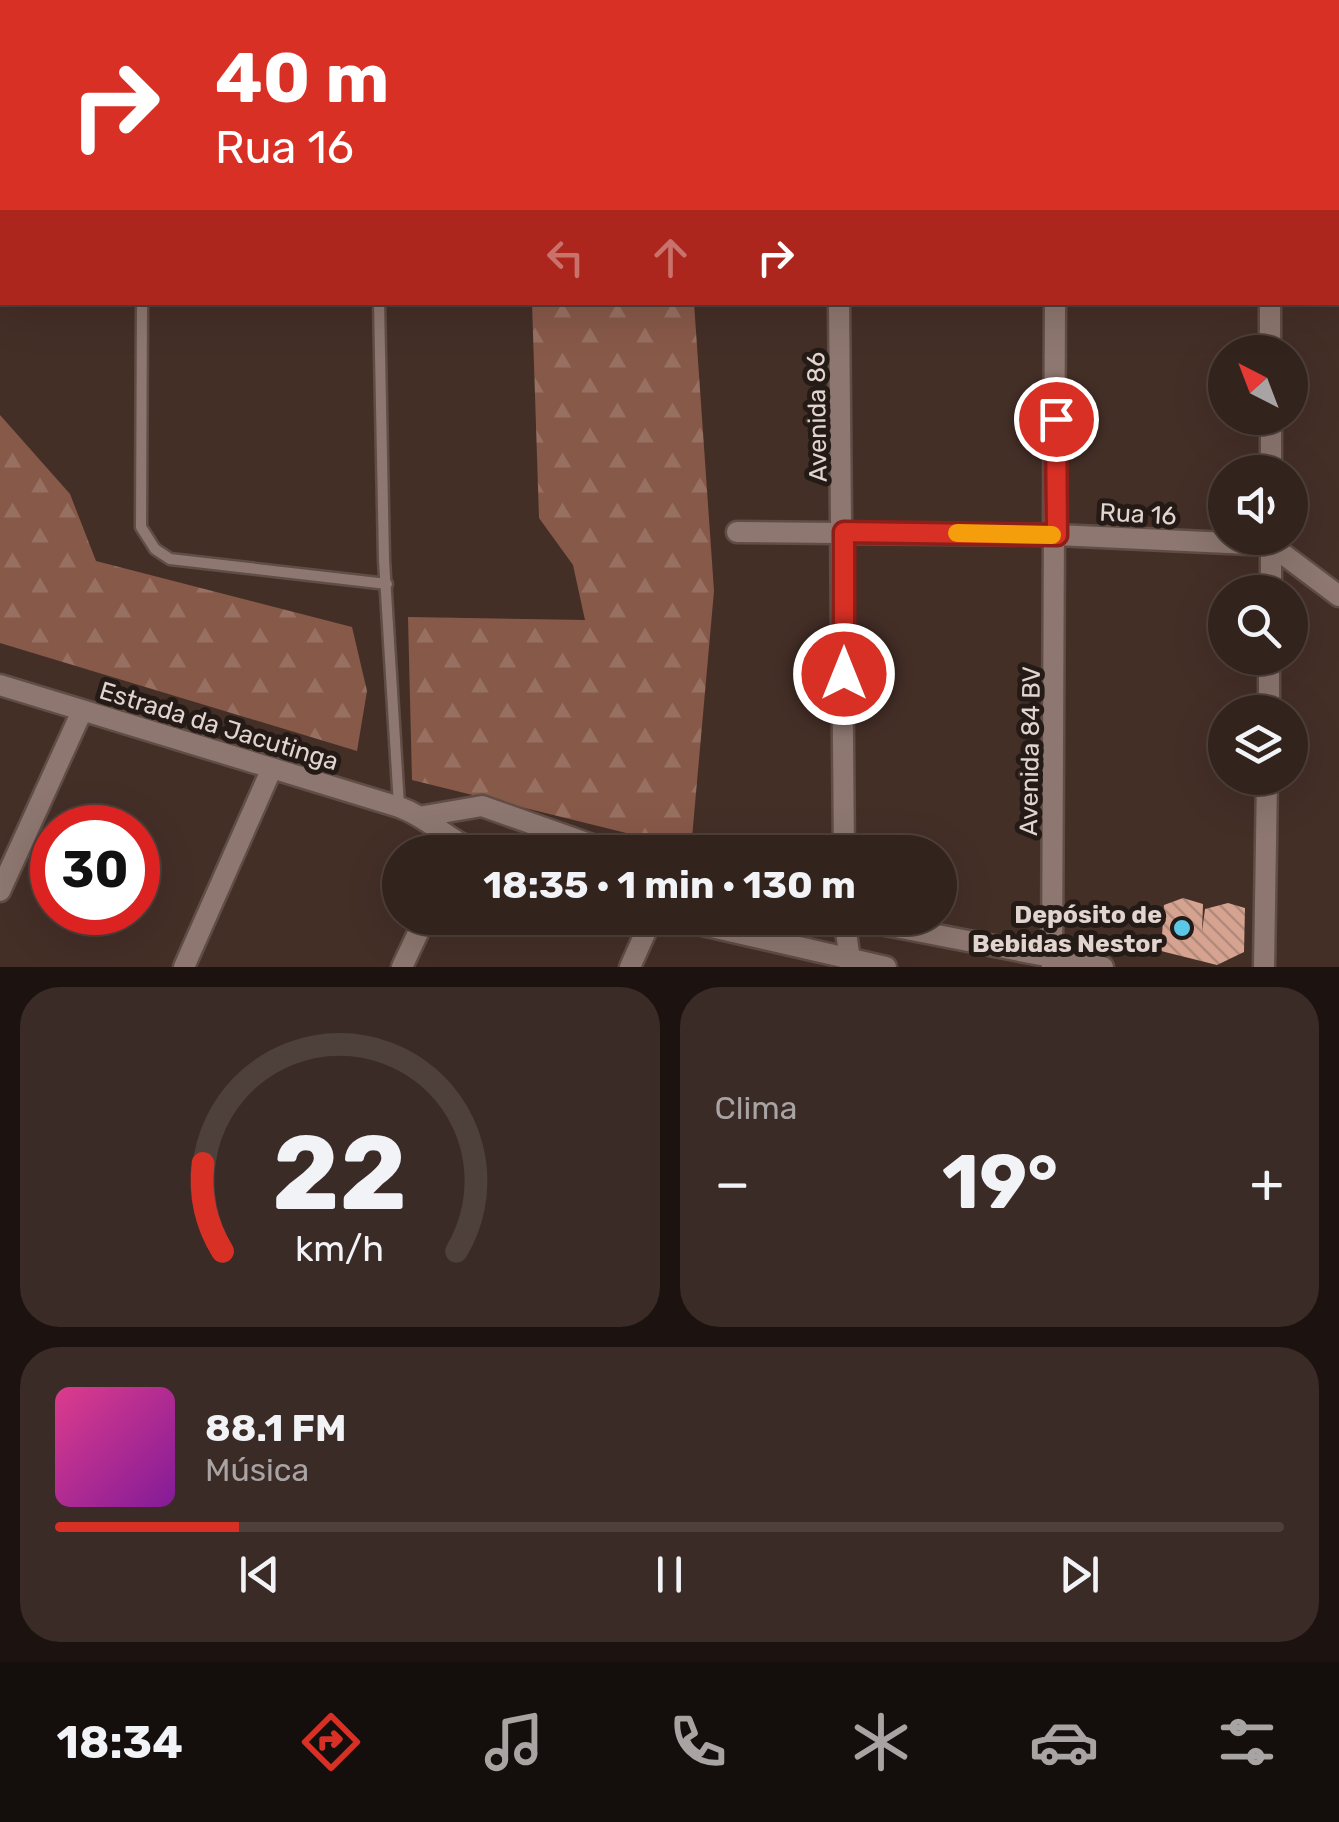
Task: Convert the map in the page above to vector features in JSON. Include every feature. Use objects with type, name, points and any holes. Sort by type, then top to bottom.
[{"type":"street","name":"Avenida 86","points":[[840,305],[844,835]]},
{"type":"street","name":"Avenida 84 BV","points":[[1053,963],[1055,305]]},
{"type":"street","points":[[1270,305],[1270,335]]},
{"type":"street","name":"Rua 16","points":[[736,532],[1208,539]]},
{"type":"street","points":[[1288,555],[1339,596]]},
{"type":"street","name":"Estrada da Jacutinga","points":[[0,685],[399,807],[424,816],[443,835]]},
{"type":"street","points":[[0,892],[82,712]]},
{"type":"street","points":[[184,967],[272,768]]},
{"type":"street","points":[[1264,967],[1268,795]]},
{"type":"street","name":"Estrada da Jacutinga","points":[[424,816],[482,806],[564,835]]},
{"type":"street","points":[[402,967],[417,935]]},
{"type":"street","points":[[630,967],[644,935]]},
{"type":"street","points":[[740,935],[851,963],[886,967]]},
{"type":"street","points":[[849,935],[851,963]]},
{"type":"street","points":[[925,935],[1053,963],[1103,967]]},
{"type":"lane","points":[[142,305],[141,527],[155,550],[170,559],[387,584]]},
{"type":"lane","points":[[379,305],[387,584],[399,807]]},
{"type":"green space","points":[[532,305],[694,305],[714,591],[692,835],[634,835],[412,780],[408,617],[585,620],[573,565],[539,518]]},
{"type":"green space","points":[[0,415],[70,494],[96,561],[352,627],[367,691],[357,751],[0,643]]},
{"type":"building","points":[[1183,898],[1203,904],[1202,932],[1205,909],[1228,903],[1245,908],[1244,952],[1217,965],[1161,951],[1164,905]]},
{"type":"slow traffic","points":[[957,533],[1052,535]]},
{"type":"place","name":"Depósito de Bebidas Nestor","points":[[1182,928]]},
{"type":"route","points":[[844,674],[844,532],[1057,535],[1056,419]]}]
